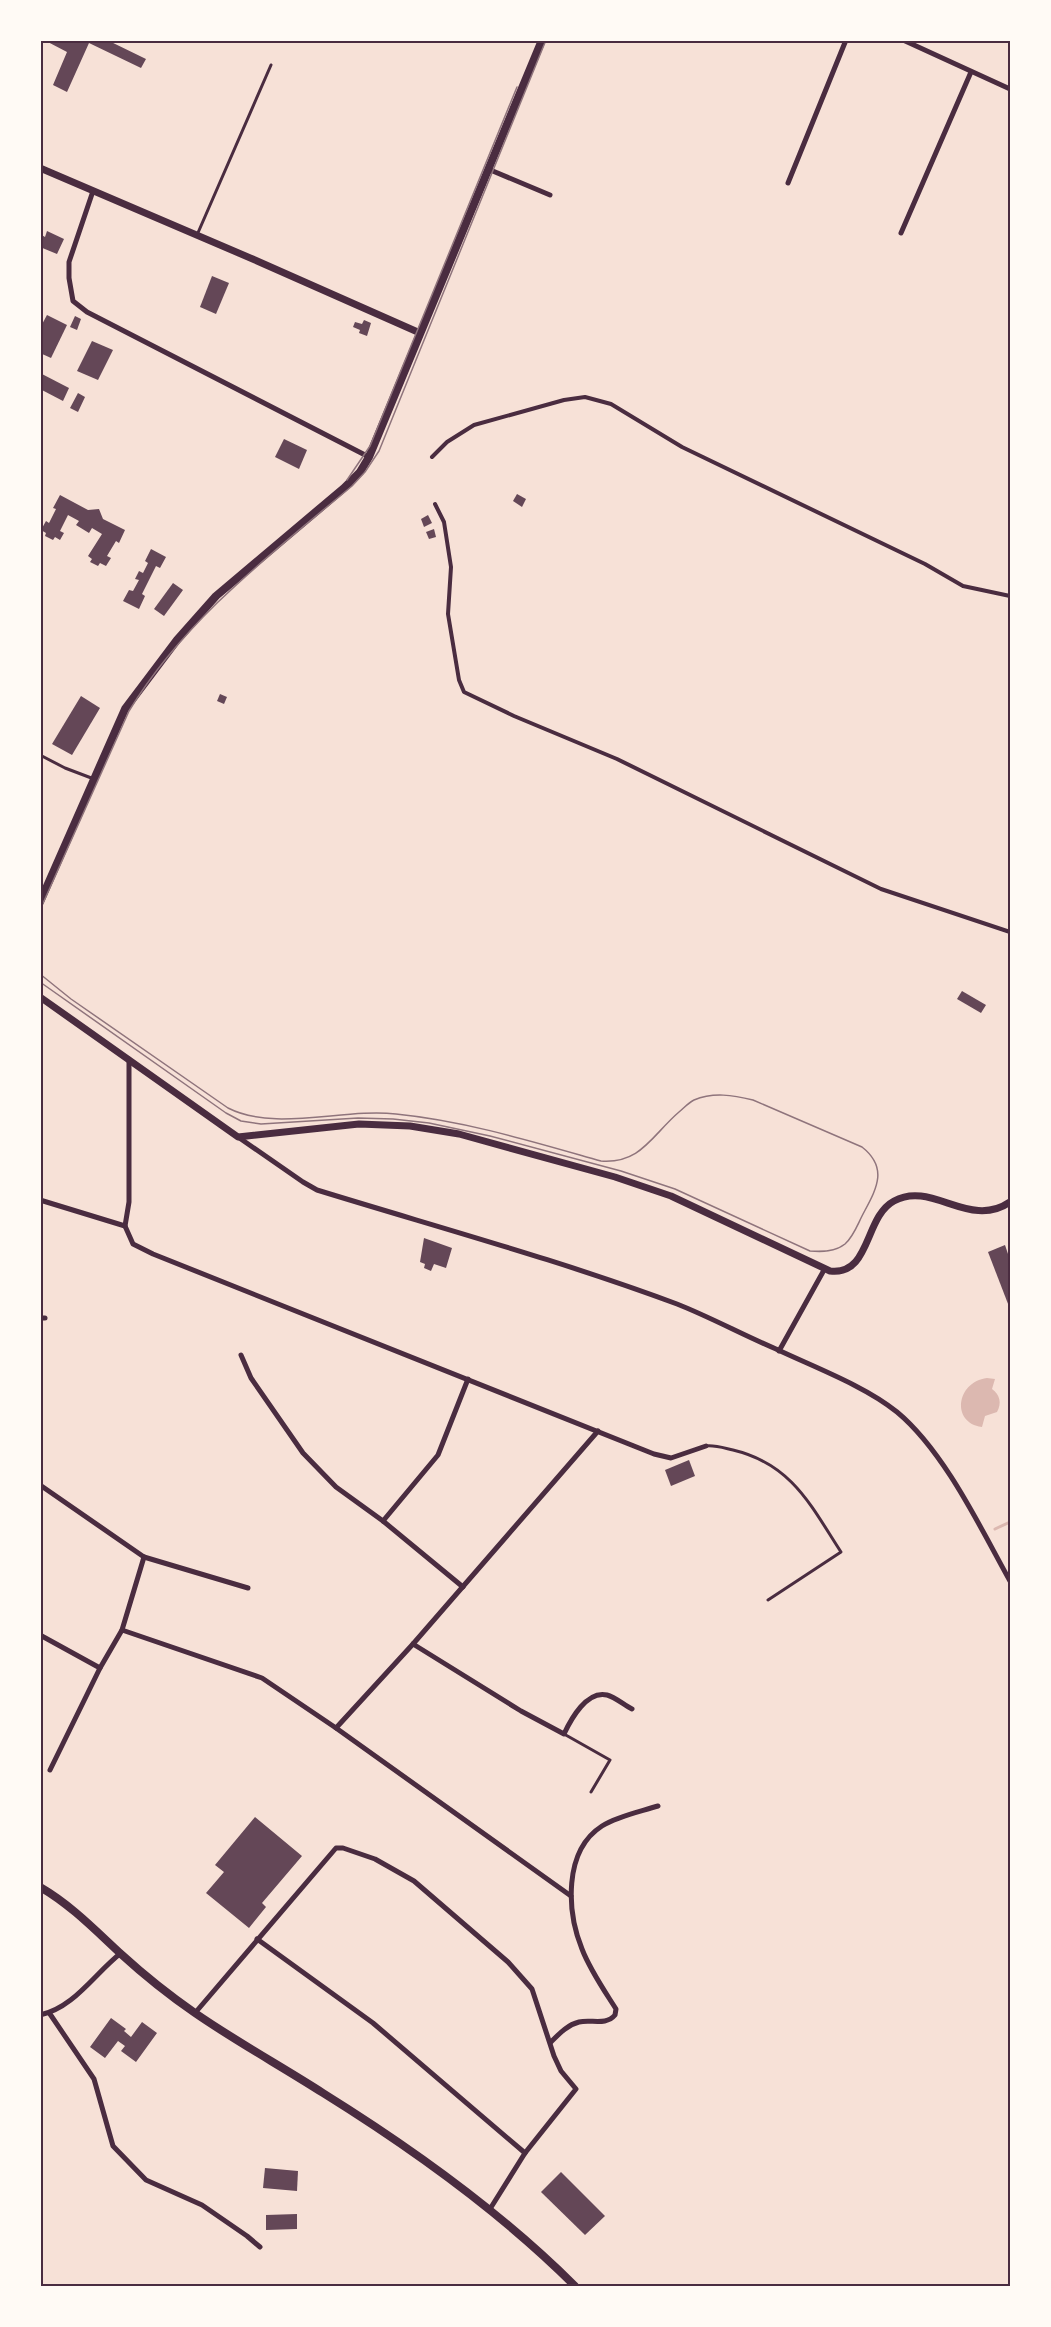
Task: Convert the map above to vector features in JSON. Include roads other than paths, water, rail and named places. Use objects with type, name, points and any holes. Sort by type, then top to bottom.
[{"type":"main road","points":[[40,902],[125,708],[190,625],[216,596],[344,488],[360,472],[369,457],[542,40]]},
{"type":"main road","points":[[40,1887],[79,1914],[157,1985],[195,2013],[326,2094],[490,2209],[575,2286]]},
{"type":"street","points":[[788,183],[846,40]]},
{"type":"street","points":[[903,40],[1011,89]]},
{"type":"street","points":[[901,233],[971,72]]},
{"type":"street","points":[[40,168],[420,333]]},
{"type":"street","points":[[488,169],[550,195]]},
{"type":"street","points":[[93,191],[69,262],[73,301],[87,312],[369,457]]},
{"type":"street","points":[[432,457],[447,442],[474,425],[564,400],[585,398],[611,404],[682,447],[909,556],[963,586],[1011,596]]},
{"type":"street","points":[[435,504],[444,522],[451,567],[448,614],[459,681],[464,692],[514,716],[617,759],[881,889],[1011,932]]},
{"type":"street","points":[[40,997],[317,1190],[605,1279],[679,1305],[873,1396],[896,1412],[919,1434],[951,1478],[1011,1581]]},
{"type":"street","points":[[129,1058],[129,1202],[125,1226],[133,1244],[275,1304],[654,1454],[671,1458],[706,1446]]},
{"type":"street","points":[[238,1137],[359,1124],[410,1126],[459,1134],[671,1196],[824,1270],[836,1272],[849,1270],[857,1261],[883,1210],[895,1200],[907,1196],[922,1196],[958,1208],[986,1212],[1011,1202]]},
{"type":"street","points":[[40,1200],[125,1226]]},
{"type":"street","points":[[779,1351],[824,1270]]},
{"type":"street","points":[[241,1355],[251,1378],[303,1453],[336,1487],[383,1521],[463,1587]]},
{"type":"street","points":[[383,1521],[438,1455],[468,1379]]},
{"type":"street","points":[[336,1728],[413,1644],[598,1431]]},
{"type":"street","points":[[40,1485],[144,1557],[248,1588]]},
{"type":"street","points":[[50,1770],[100,1668],[122,1630],[144,1557]]},
{"type":"street","points":[[122,1630],[262,1678],[336,1728],[571,1896]]},
{"type":"street","points":[[40,1635],[100,1668]]},
{"type":"street","points":[[413,1644],[521,1711],[564,1734],[584,1703],[594,1696],[606,1694],[632,1709]]},
{"type":"street","points":[[551,2042],[567,2027],[578,2022],[608,2020],[615,2015],[616,2009],[581,1949],[575,1925],[571,1896],[574,1870],[580,1854],[591,1836],[601,1827],[624,1816],[658,1806]]},
{"type":"street","points":[[195,2013],[333,1850],[343,1848],[375,1859],[414,1881],[508,1962],[532,1989],[561,2071],[576,2090],[525,2153],[490,2209]]},
{"type":"street","points":[[257,1939],[373,2023],[525,2153]]},
{"type":"street","points":[[40,2016],[72,2000],[121,1953]]},
{"type":"street","points":[[50,2013],[94,2079],[113,2146],[146,2180],[202,2205],[260,2247]]},
{"type":"lane","points":[[197,235],[271,65]]},
{"type":"lane","points":[[40,755],[94,779]]},
{"type":"lane","points":[[706,1446],[713,1445],[750,1454],[775,1468],[798,1487],[841,1552],[768,1600]]},
{"type":"lane","points":[[564,1734],[610,1760],[591,1792]]},
{"type":"waterway","points":[[995,1529],[1010,1522]]},
{"type":"tram line","points":[[40,910],[129,711],[151,678],[203,617],[261,563],[352,486],[379,451],[546,40]]},
{"type":"tram line","points":[[347,480],[370,446],[517,87]]},
{"type":"tram line","points":[[40,974],[71,999],[228,1108],[247,1115],[288,1119],[375,1113],[422,1117],[500,1133],[601,1161],[615,1161],[626,1158],[645,1146],[692,1101],[708,1096],[731,1096],[753,1100],[862,1147],[871,1155],[876,1164],[878,1172],[875,1189],[848,1241],[833,1250],[810,1251],[675,1189],[621,1171],[490,1136],[429,1123],[393,1119],[358,1118],[261,1124],[241,1121],[226,1113],[40,982]]}]
